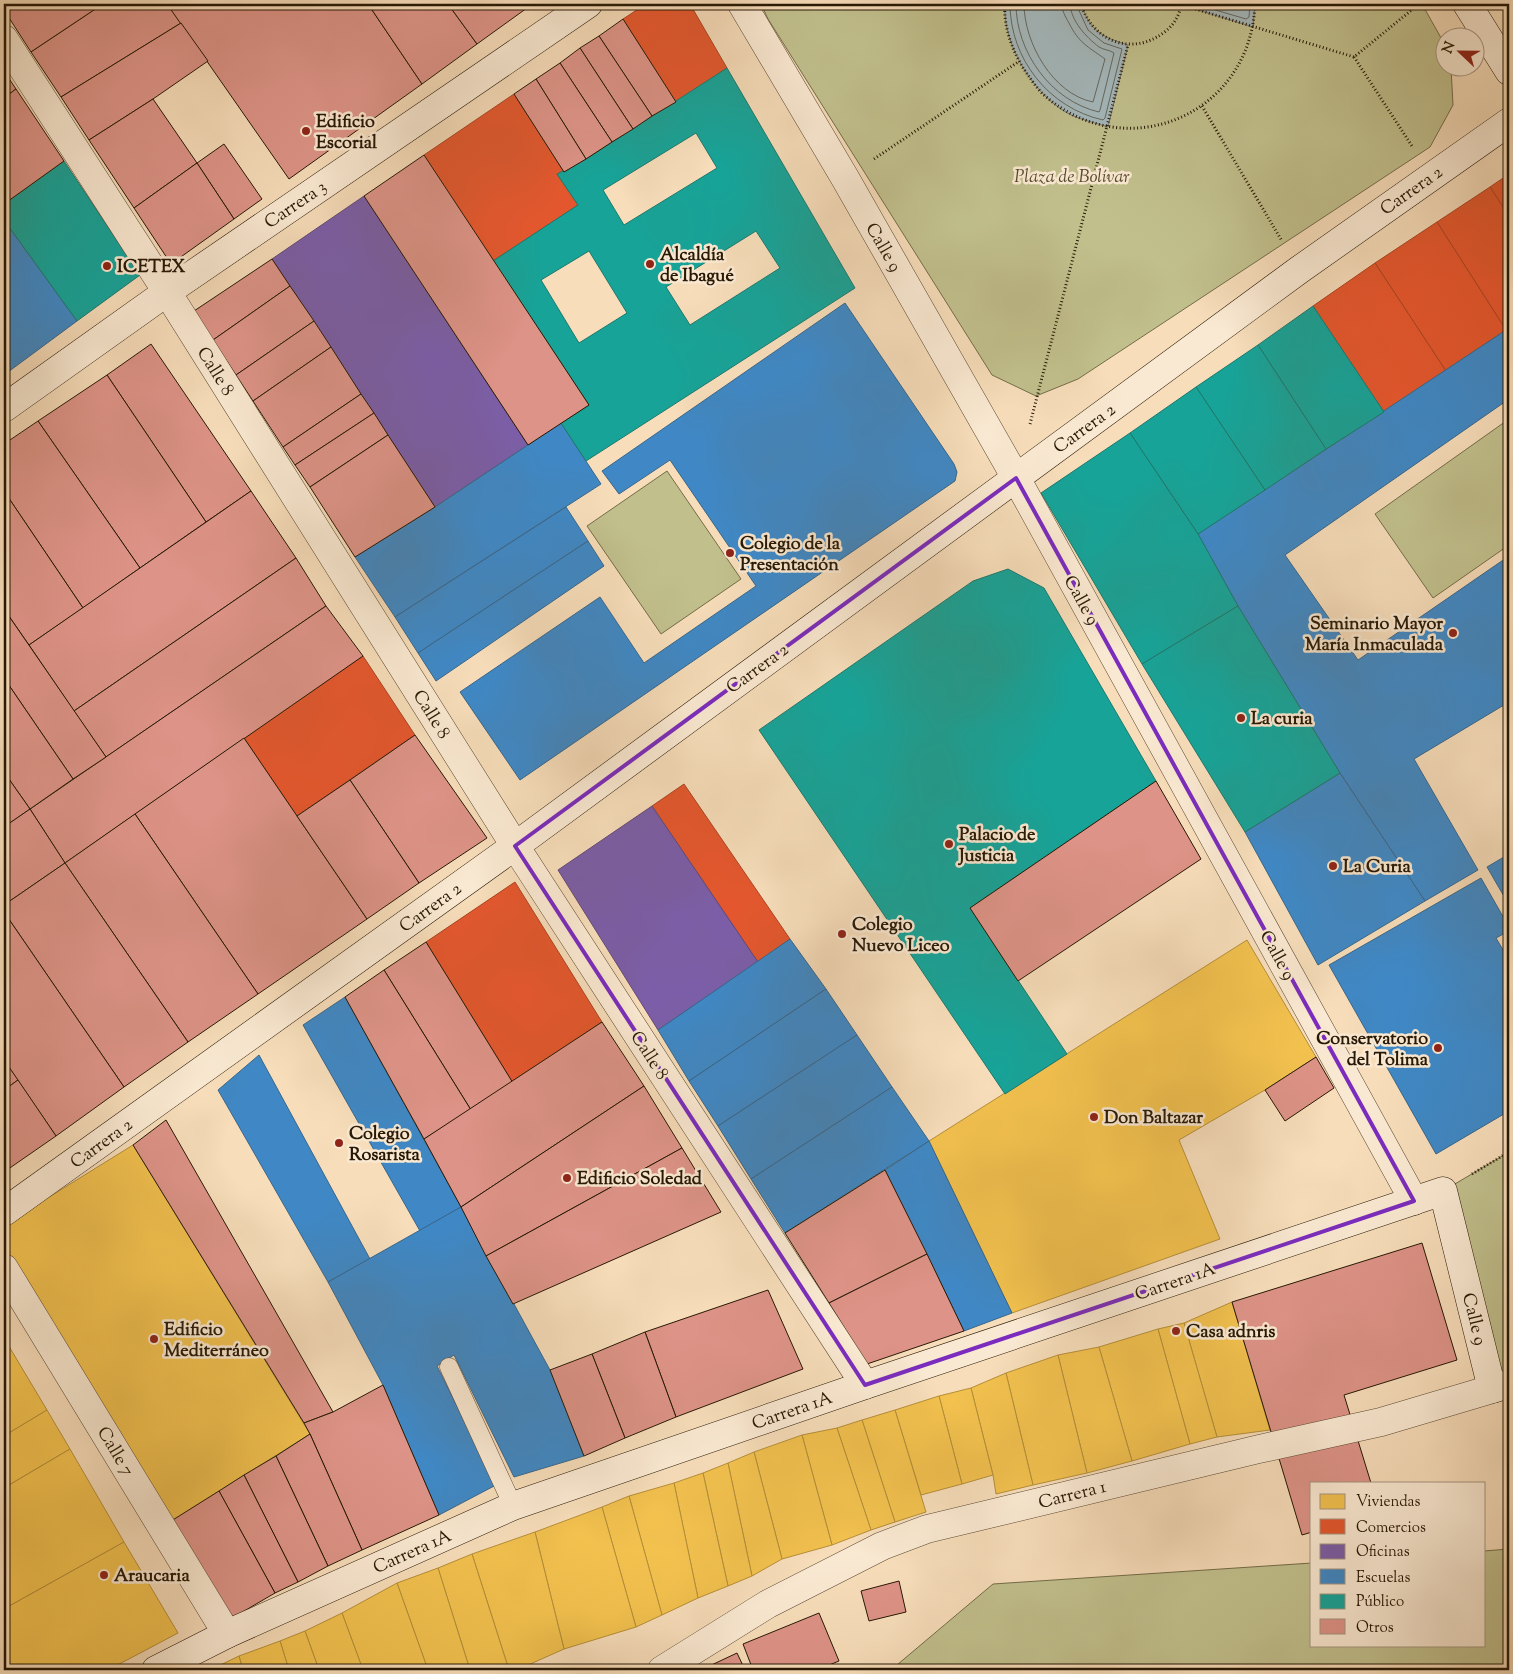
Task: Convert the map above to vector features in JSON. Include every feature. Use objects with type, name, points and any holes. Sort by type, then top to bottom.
[{"type":"street","name":"Carrera 3","points":[[4,408],[166,292],[588,4]]},
{"type":"street","name":"Calle 9","points":[[742,4],[845,178],[1016,478],[1414,1201]]},
{"type":"street","points":[[1467,4],[1509,71]]},
{"type":"street","name":"Calle 8","points":[[4,39],[166,292],[515,846],[865,1385]]},
{"type":"street","name":"Carrera 2","points":[[4,1212],[515,846],[1300,270],[1509,122]]},
{"type":"street","name":"Calle 9","points":[[1443,1191],[1500,1387]]},
{"type":"street","name":"Carrera 1A","points":[[156,1670],[227,1634],[512,1506],[1443,1191]]},
{"type":"street","name":"Calle 7","points":[[4,1268],[227,1634]]},
{"type":"street","name":"Carrera 1","points":[[662,1670],[768,1604],[882,1546],[927,1529],[1258,1449],[1381,1422],[1500,1387]]},
{"type":"lane","points":[[449,1367],[512,1506]]},
{"type":"path","points":[[1005,4],[1007,29],[1018,62],[1043,95],[1070,114],[1108,127],[1141,129],[1172,122],[1202,106],[1226,85],[1243,57],[1253,27],[1255,4]]},
{"type":"path","points":[[1081,4],[1092,26],[1107,38],[1128,45],[1149,42],[1165,33],[1176,20],[1182,4],[1354,57],[1432,176]]},
{"type":"path","points":[[1354,57],[1419,4]]},
{"type":"path","points":[[1016,478],[1128,45]]},
{"type":"path","points":[[845,178],[1018,62]]},
{"type":"path","points":[[1202,106],[1300,270]]},
{"type":"path","points":[[1443,1191],[1509,1152]]},
{"type":"highlighted area","points":[[1016,478],[1414,1201],[865,1385],[515,846]]},
{"type":"green space","name":"Plaza de Bolívar","points":[[761,4],[1422,4],[1436,29],[1436,78],[1452,78],[1453,105],[1430,147],[1078,379],[1036,396],[992,375],[768,19]]},
{"type":"green space","points":[[1509,419],[1509,545],[1433,598],[1375,514]]},
{"type":"green space","points":[[667,471],[741,579],[661,634],[587,526]]},
{"type":"green space","points":[[1509,1152],[1509,1384],[1492,1389],[1443,1191]]},
{"type":"green space","points":[[1509,1549],[1509,1670],[891,1670],[993,1584],[1310,1563],[1310,1646],[1486,1646],[1486,1551]]},
{"type":"water","points":[[1005,4],[1081,4],[1088,21],[1098,32],[1128,45],[1108,127],[1071,115],[1045,96],[1034,83],[1023,68],[1009,36],[1005,20]]},
{"type":"water","points":[[1255,4],[1253,27],[1182,5]]},
{"type":"building: Viviendas","name":"Don Baltazar","points":[[1247,940],[1316,1057],[1265,1090],[1179,1140],[1220,1239],[1012,1313],[929,1141]]},
{"type":"building: Viviendas","name":"Edificio Mediterráneo","points":[[133,1145],[310,1434],[168,1523],[4,1256],[4,1225]]},
{"type":"building: Viviendas","points":[[1232,1302],[1270,1430],[1217,1437],[1184,1323]]},
{"type":"building: Viviendas","points":[[1184,1323],[1217,1437],[1190,1444],[1158,1329]]},
{"type":"building: Viviendas","points":[[1158,1329],[1190,1444],[1132,1461],[1099,1347]]},
{"type":"building: Viviendas","points":[[7,1343],[47,1410],[4,1436],[4,1345]]},
{"type":"building: Viviendas","points":[[1099,1347],[1132,1461],[1087,1473],[1058,1355]]},
{"type":"building: Viviendas","points":[[1058,1355],[1087,1473],[1033,1485],[1006,1373]]},
{"type":"building: Viviendas","points":[[1006,1373],[1033,1485],[996,1494],[971,1388]]},
{"type":"building: Viviendas","points":[[971,1388],[993,1475],[962,1484],[939,1396]]},
{"type":"building: Viviendas","points":[[939,1396],[962,1484],[921,1495],[895,1410]]},
{"type":"building: Viviendas","points":[[47,1410],[70,1449],[4,1488],[4,1436]]},
{"type":"building: Viviendas","points":[[895,1410],[926,1512],[895,1522],[862,1420]]},
{"type":"building: Viviendas","points":[[862,1420],[895,1522],[871,1530],[837,1428]]},
{"type":"building: Viviendas","points":[[837,1428],[871,1530],[832,1545],[802,1435]]},
{"type":"building: Viviendas","points":[[802,1435],[832,1545],[782,1559],[754,1452]]},
{"type":"building: Viviendas","points":[[70,1449],[124,1542],[4,1609],[4,1488]]},
{"type":"building: Viviendas","points":[[754,1452],[782,1559],[752,1576],[728,1463]]},
{"type":"building: Viviendas","points":[[728,1463],[752,1576],[728,1586],[703,1473]]},
{"type":"building: Viviendas","points":[[703,1473],[728,1586],[698,1598],[674,1483]]},
{"type":"building: Viviendas","points":[[674,1483],[698,1598],[662,1615],[629,1496]]},
{"type":"building: Viviendas","points":[[629,1496],[662,1615],[636,1627],[602,1507]]},
{"type":"building: Viviendas","points":[[602,1507],[636,1627],[564,1649],[535,1532]]},
{"type":"building: Viviendas","points":[[535,1532],[564,1649],[517,1670],[509,1670],[472,1554]]},
{"type":"building: Viviendas","name":"Araucaria","points":[[124,1542],[178,1633],[108,1670],[4,1670],[4,1609]]},
{"type":"building: Viviendas","points":[[472,1554],[509,1670],[470,1670],[438,1568]]},
{"type":"building: Viviendas","points":[[438,1568],[470,1670],[428,1670],[397,1583]]},
{"type":"building: Viviendas","points":[[397,1583],[428,1670],[363,1670],[342,1613]]},
{"type":"building: Viviendas","points":[[342,1613],[363,1670],[319,1670],[305,1631]]},
{"type":"building: Viviendas","points":[[305,1631],[319,1670],[289,1670],[280,1641]]},
{"type":"building: Viviendas","points":[[280,1641],[289,1670],[243,1670],[239,1656]]},
{"type":"building: Viviendas","points":[[239,1656],[243,1670],[210,1670]]},
{"type":"building: Comercios","points":[[646,4],[690,4],[727,68],[676,102],[623,19]]},
{"type":"building: Comercios","points":[[514,94],[564,172],[557,174],[578,205],[493,261],[424,155]]},
{"type":"building: Comercios","points":[[1509,174],[1509,216],[1490,187]]},
{"type":"building: Comercios","points":[[1490,187],[1509,216],[1509,328],[1506,330],[1437,222]]},
{"type":"building: Comercios","points":[[1437,222],[1506,330],[1446,371],[1375,263]]},
{"type":"building: Comercios","points":[[1375,263],[1446,371],[1384,412],[1313,306]]},
{"type":"building: Comercios","points":[[363,656],[415,735],[297,816],[244,738]]},
{"type":"building: Comercios","points":[[684,784],[790,939],[758,962],[652,806]]},
{"type":"building: Comercios","points":[[515,882],[602,1022],[513,1083],[426,942]]},
{"type":"building: Oficinas","points":[[364,196],[528,445],[435,507],[272,259]]},
{"type":"building: Oficinas","points":[[652,806],[758,962],[658,1030],[558,870]]},
{"type":"building: Escuelas","points":[[4,220],[77,321],[4,375]]},
{"type":"building: Escuelas","name":"Colegio de la Presentación","points":[[845,303],[954,464],[957,472],[955,481],[520,780],[460,692],[600,597],[644,663],[756,586],[670,460],[619,494],[602,471]]},
{"type":"building: Escuelas","name":"Seminario Mayor María Inmaculada","points":[[1509,328],[1509,399],[1285,555],[1358,660],[1509,556],[1509,702],[1414,759],[1478,870],[1425,901],[1340,773],[1238,606],[1198,534]]},
{"type":"building: Escuelas","points":[[561,423],[601,484],[395,617],[355,557],[435,507]]},
{"type":"building: Escuelas","points":[[566,507],[588,541],[418,653],[395,617]]},
{"type":"building: Escuelas","points":[[588,541],[604,566],[436,681],[418,653]]},
{"type":"building: Escuelas","name":"La Curia","points":[[1340,773],[1425,901],[1318,965],[1245,832]]},
{"type":"building: Escuelas","points":[[1509,854],[1509,905],[1487,867]]},
{"type":"building: Escuelas","name":"Conservatorio del Tolima","points":[[1481,878],[1509,927],[1509,931],[1496,938],[1509,960],[1509,1111],[1436,1154],[1329,965]]},
{"type":"building: Escuelas","points":[[790,939],[826,989],[689,1081],[658,1030]]},
{"type":"building: Escuelas","points":[[826,989],[857,1035],[718,1126],[689,1081]]},
{"type":"building: Escuelas","points":[[345,997],[461,1207],[420,1231],[303,1025]]},
{"type":"building: Escuelas","points":[[857,1035],[892,1087],[751,1179],[718,1126]]},
{"type":"building: Escuelas","points":[[259,1055],[370,1259],[328,1282],[218,1090]]},
{"type":"building: Escuelas","points":[[892,1087],[929,1141],[785,1233],[751,1179]]},
{"type":"building: Escuelas","points":[[929,1141],[1012,1313],[964,1331],[885,1170]]},
{"type":"building: Escuelas","points":[[461,1207],[550,1370],[584,1456],[514,1477],[454,1355],[437,1366],[496,1485],[439,1515],[383,1385],[328,1282]]},
{"type":"building: Público","name":"Alcaldía de Ibagué","points":[[727,68],[855,288],[586,461],[561,423],[589,405],[493,261],[578,205],[557,174],[586,159]],"holes":[[[696,133],[717,168],[624,225],[603,190]],[[756,231],[780,268],[690,325],[666,287]],[[589,251],[627,313],[579,343],[541,280]]]},
{"type":"building: Público","points":[[64,161],[140,275],[77,321],[4,220],[4,204]]},
{"type":"building: Público","points":[[1313,306],[1384,412],[1326,449],[1258,345]]},
{"type":"building: Público","points":[[1258,345],[1326,449],[1265,490],[1196,387]]},
{"type":"building: Público","points":[[1196,387],[1265,490],[1198,534],[1130,433]]},
{"type":"building: Público","points":[[1130,433],[1198,534],[1238,606],[1142,664],[1041,493]]},
{"type":"building: Público","name":"Palacio de Justicia","points":[[1008,569],[1044,588],[1156,781],[970,908],[1067,1054],[1005,1094],[759,730],[973,581]]},
{"type":"building: Público","name":"La curia","points":[[1238,606],[1340,773],[1245,832],[1142,664]]},
{"type":"building: Otros","points":[[4,4],[103,4],[31,52],[4,10]]},
{"type":"building: Otros","points":[[103,4],[167,4],[181,23],[61,97],[31,52]]},
{"type":"building: Otros","name":"Edificio Escorial","points":[[167,4],[368,4],[422,84],[289,179]]},
{"type":"building: Otros","points":[[368,4],[448,4],[477,44],[422,84]]},
{"type":"building: Otros","points":[[448,4],[524,4],[527,8],[477,44]]},
{"type":"building: Otros","points":[[623,19],[676,102],[652,116],[599,36]]},
{"type":"building: Otros","points":[[181,23],[208,61],[89,140],[61,97]]},
{"type":"building: Otros","points":[[599,36],[652,116],[633,129],[580,48]]},
{"type":"building: Otros","points":[[580,48],[633,129],[612,142],[560,63]]},
{"type":"building: Otros","points":[[560,63],[612,142],[586,159],[536,79]]},
{"type":"building: Otros","points":[[4,71],[16,89],[4,98]]},
{"type":"building: Otros","points":[[536,79],[586,159],[564,172],[514,94]]},
{"type":"building: Otros","points":[[16,89],[64,161],[4,204],[4,98]]},
{"type":"building: Otros","points":[[153,99],[197,163],[134,208],[89,140]]},
{"type":"building: Otros","points":[[224,144],[262,199],[234,219],[197,163]]},
{"type":"building: Otros","points":[[424,155],[589,405],[528,445],[364,196]]},
{"type":"building: Otros","points":[[197,163],[234,219],[171,264],[134,208]]},
{"type":"building: Otros","points":[[272,259],[290,286],[213,340],[194,311]]},
{"type":"building: Otros","points":[[290,286],[314,321],[236,375],[213,340]]},
{"type":"building: Otros","points":[[314,321],[331,347],[253,401],[236,375]]},
{"type":"building: Otros","points":[[151,344],[251,491],[206,522],[107,375]]},
{"type":"building: Otros","points":[[331,347],[361,394],[283,447],[253,401]]},
{"type":"building: Otros","points":[[107,375],[206,522],[140,568],[38,421]]},
{"type":"building: Otros","points":[[361,394],[374,413],[295,465],[283,447]]},
{"type":"building: Otros","points":[[374,413],[388,435],[310,487],[295,465]]},
{"type":"building: Otros","points":[[38,421],[140,568],[83,608],[4,491],[4,444]]},
{"type":"building: Otros","points":[[388,435],[435,507],[355,557],[310,487]]},
{"type":"building: Otros","points":[[4,491],[83,608],[29,645],[4,609]]},
{"type":"building: Otros","points":[[251,491],[296,558],[74,711],[29,645]]},
{"type":"building: Otros","points":[[296,558],[326,606],[106,757],[74,711]]},
{"type":"building: Otros","points":[[326,606],[363,656],[65,863],[30,809]]},
{"type":"building: Otros","points":[[4,609],[106,757],[73,779],[4,678]]},
{"type":"building: Otros","points":[[4,678],[73,779],[30,809],[4,772]]},
{"type":"building: Otros","points":[[415,735],[487,838],[419,883],[350,780]]},
{"type":"building: Otros","points":[[244,738],[367,919],[258,994],[135,814]]},
{"type":"building: Otros","points":[[4,772],[30,809],[4,827]]},
{"type":"building: Otros","points":[[350,780],[419,883],[367,919],[297,816]]},
{"type":"building: Otros","points":[[1156,781],[1201,859],[1018,981],[970,908]]},
{"type":"building: Otros","points":[[30,809],[65,863],[4,905],[4,827]]},
{"type":"building: Otros","points":[[135,814],[258,994],[188,1042],[65,863]]},
{"type":"building: Otros","points":[[65,863],[188,1042],[124,1087],[4,912],[4,905]]},
{"type":"building: Otros","points":[[4,912],[124,1087],[56,1136],[4,1060]]},
{"type":"building: Otros","points":[[426,942],[513,1083],[471,1110],[384,970]]},
{"type":"building: Otros","points":[[384,970],[471,1110],[424,1139],[345,997]]},
{"type":"building: Otros","points":[[602,1022],[644,1086],[461,1207],[424,1139]]},
{"type":"building: Otros","points":[[1316,1057],[1334,1088],[1285,1121],[1265,1090]]},
{"type":"building: Otros","points":[[4,1060],[18,1080],[4,1090]]},
{"type":"building: Otros","points":[[18,1080],[56,1136],[4,1172],[4,1090]]},
{"type":"building: Otros","name":"Edificio Soledad","points":[[644,1086],[682,1148],[486,1256],[461,1207]]},
{"type":"building: Otros","points":[[166,1120],[333,1412],[304,1423],[133,1145]]},
{"type":"building: Otros","points":[[682,1148],[721,1212],[513,1304],[486,1256]]},
{"type":"building: Otros","points":[[885,1170],[927,1254],[829,1303],[785,1233]]},
{"type":"building: Otros","points":[[1422,1243],[1457,1360],[1344,1395],[1371,1482],[1310,1482],[1310,1533],[1302,1535],[1232,1302]]},
{"type":"building: Otros","points":[[927,1254],[964,1331],[867,1364],[829,1303]]},
{"type":"building: Otros","points":[[768,1290],[803,1369],[676,1417],[645,1332]]},
{"type":"building: Otros","points":[[645,1332],[676,1417],[625,1438],[592,1354]]},
{"type":"building: Otros","points":[[592,1354],[625,1438],[584,1456],[550,1370]]},
{"type":"building: Otros","points":[[383,1385],[439,1515],[362,1550],[304,1423],[333,1412]]},
{"type":"building: Otros","points":[[310,1434],[362,1550],[328,1566],[276,1456]]},
{"type":"building: Otros","points":[[276,1456],[328,1566],[298,1582],[244,1475]]},
{"type":"building: Otros","points":[[244,1475],[298,1582],[275,1593],[219,1491]]},
{"type":"building: Otros","points":[[219,1491],[275,1593],[227,1621],[168,1523]]},
{"type":"building: Otros","points":[[899,1581],[906,1612],[869,1621],[861,1591]]},
{"type":"building: Otros","points":[[819,1613],[839,1661],[817,1670],[753,1670],[743,1644]]},
{"type":"building: Otros","points":[[737,1653],[745,1670],[703,1670],[703,1669]]},
{"type":"place","name":"Edificio Escorial","points":[[306,131]]},
{"type":"place","name":"Alcaldía de Ibagué","points":[[650,264]]},
{"type":"place","name":"ICETEX","points":[[107,266]]},
{"type":"place","name":"Colegio de la Presentación","points":[[730,553]]},
{"type":"place","name":"Seminario Mayor María Inmaculada","points":[[1453,633]]},
{"type":"place","name":"La curia","points":[[1241,718]]},
{"type":"place","name":"Palacio de Justicia","points":[[949,844]]},
{"type":"place","name":"La Curia","points":[[1333,866]]},
{"type":"place","name":"Colegio Nuevo Liceo","points":[[842,934]]},
{"type":"place","name":"Conservatorio del Tolima","points":[[1438,1048]]},
{"type":"place","name":"Don Baltazar","points":[[1094,1117]]},
{"type":"place","name":"Colegio Rosarista","points":[[339,1143]]},
{"type":"place","name":"Edificio Soledad","points":[[567,1178]]},
{"type":"place","name":"Casa adnris","points":[[1176,1331]]},
{"type":"place","name":"Edificio Mediterráneo","points":[[154,1339]]},
{"type":"place","name":"Araucaria","points":[[104,1575]]}]
